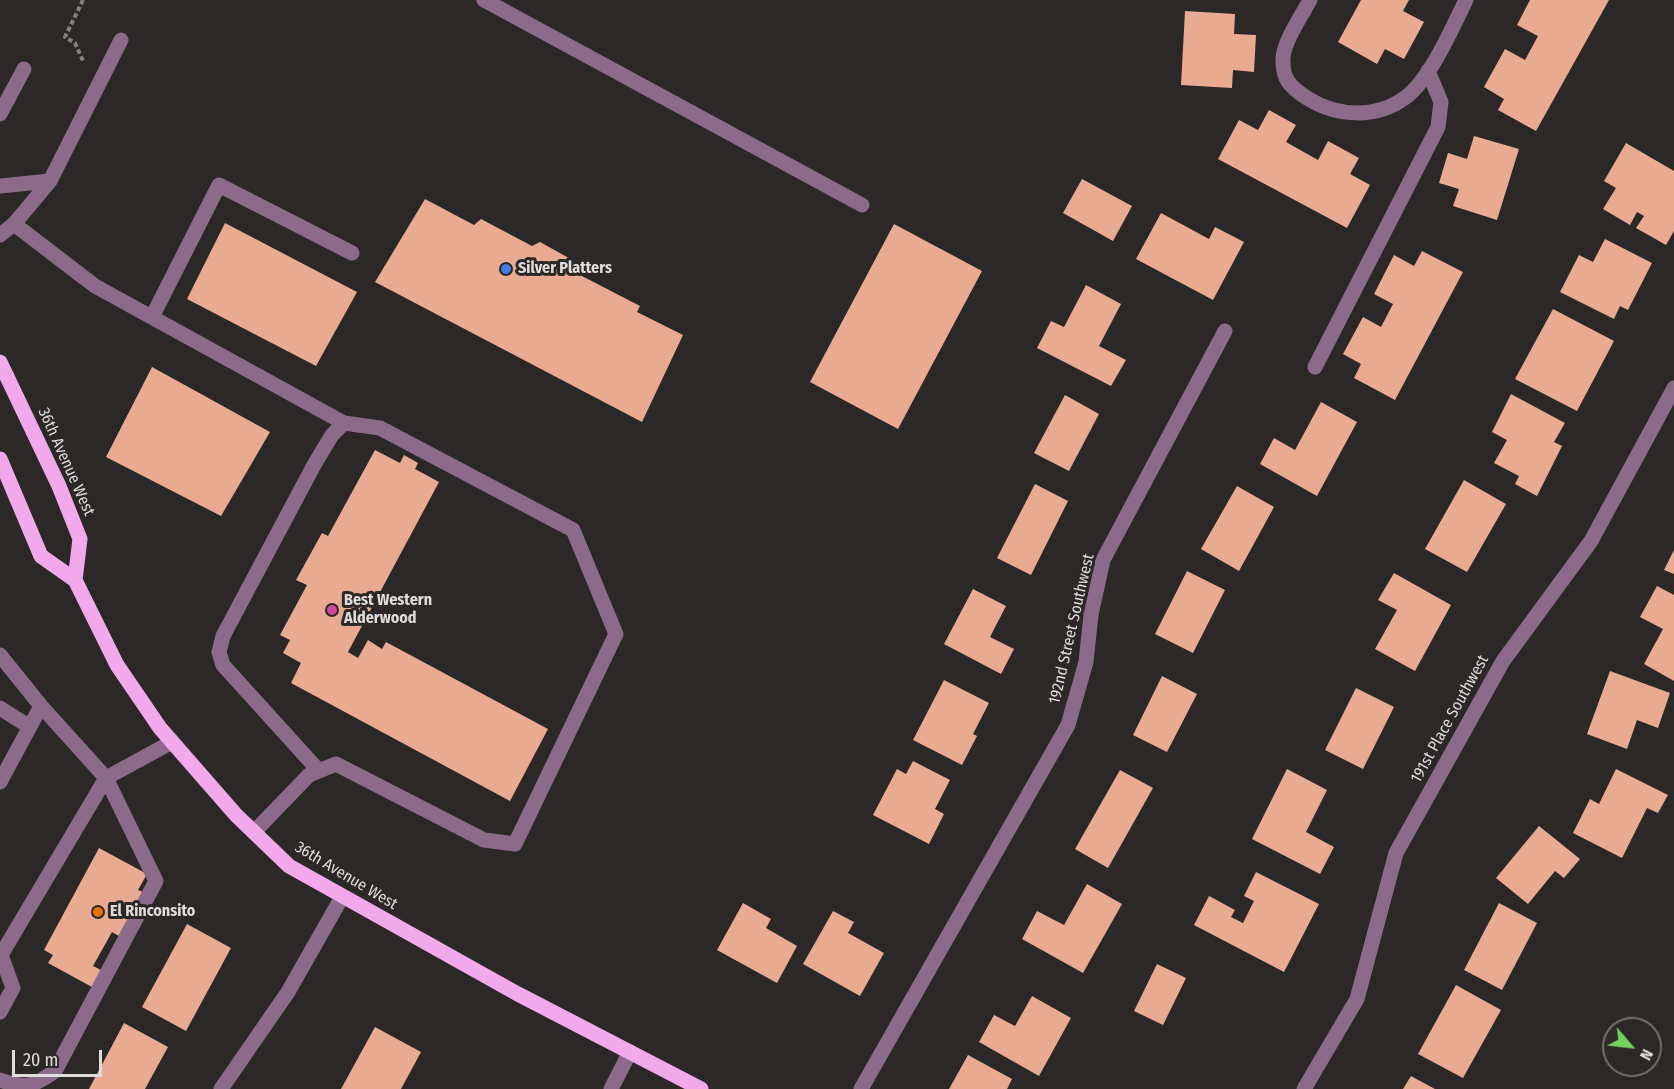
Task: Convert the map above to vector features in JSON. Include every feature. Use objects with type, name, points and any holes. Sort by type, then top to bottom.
[{"type":"main road","name":"36th Avenue West","points":[[0,362],[59,486],[80,539],[75,580]]},
{"type":"main road","name":"36th Avenue West","points":[[2,468],[41,556],[75,580],[117,665],[160,728],[236,815],[289,866],[516,993],[701,1089]]},
{"type":"street","points":[[484,0],[862,205]]},
{"type":"street","points":[[1310,0],[1285,49],[1283,58],[1289,85],[1316,104],[1338,112],[1358,113],[1386,108],[1407,96],[1428,71],[1466,0]]},
{"type":"street","points":[[0,234],[14,224],[50,181],[121,40]]},
{"type":"street","points":[[0,114],[24,69]]},
{"type":"street","points":[[1315,367],[1438,126],[1441,102],[1428,71]]},
{"type":"street","points":[[0,186],[50,181]]},
{"type":"street","points":[[152,317],[219,185],[352,253]]},
{"type":"street","points":[[14,224],[95,286],[344,423],[380,428],[573,530],[616,634],[516,844],[484,840],[336,764],[309,776],[254,832]]},
{"type":"street","name":"192nd Street Southwest","points":[[861,1089],[1068,725],[1086,662],[1091,615],[1103,560],[1226,330]]},
{"type":"street","name":"191st Place Southwest","points":[[1304,1089],[1357,999],[1396,853],[1503,661],[1591,541],[1674,388]]},
{"type":"street","points":[[319,771],[223,665],[219,652],[223,636],[314,465],[332,435],[344,423]]},
{"type":"street","points":[[0,655],[41,706],[106,778],[156,881],[55,1071],[34,1086],[13,1088],[0,1080]]},
{"type":"street","points":[[0,782],[41,706]]},
{"type":"street","points":[[0,708],[30,727]]},
{"type":"street","points":[[0,1012],[13,988],[0,955],[106,778],[172,742]]},
{"type":"street","points":[[221,1089],[288,992],[342,897]]},
{"type":"street","points":[[610,1089],[630,1052]]},
{"type":"path","points":[[83,0],[65,37],[75,44],[83,60],[84,69]]},
{"type":"building","points":[[1361,0],[1409,0],[1403,11],[1424,22],[1404,59],[1385,49],[1377,64],[1338,42]]},
{"type":"building","points":[[1530,0],[1609,0],[1536,131],[1498,110],[1504,99],[1484,87],[1505,49],[1525,60],[1538,36],[1517,25]]},
{"type":"building","points":[[1185,11],[1235,14],[1234,34],[1256,35],[1254,72],[1233,70],[1232,88],[1181,85]]},
{"type":"building","points":[[1269,110],[1296,125],[1286,142],[1318,160],[1328,141],[1359,158],[1350,174],[1370,185],[1347,228],[1218,159],[1239,120],[1258,130]]},
{"type":"building","points":[[1474,136],[1519,149],[1497,220],[1453,206],[1459,189],[1439,183],[1448,153],[1467,159]]},
{"type":"building","points":[[1626,143],[1674,171],[1674,231],[1666,245],[1636,228],[1644,216],[1637,212],[1630,225],[1603,209],[1616,188],[1604,181]]},
{"type":"building","points":[[1082,179],[1132,206],[1113,241],[1063,213]]},
{"type":"building","points":[[425,199],[474,225],[481,219],[532,246],[540,242],[585,267],[580,275],[640,306],[637,312],[683,335],[642,422],[375,282]]},
{"type":"building","points":[[1161,213],[1209,239],[1215,227],[1244,242],[1213,300],[1136,259]]},
{"type":"building","points":[[225,223],[357,292],[316,366],[187,299]]},
{"type":"building","points":[[894,224],[982,271],[898,429],[810,382]]},
{"type":"building","points":[[1605,239],[1652,263],[1628,310],[1620,306],[1614,319],[1560,292],[1579,255],[1593,262]]},
{"type":"building","points":[[1422,251],[1463,272],[1395,400],[1354,378],[1361,364],[1343,354],[1363,317],[1381,327],[1393,304],[1374,294],[1394,255],[1414,266]]},
{"type":"building","points":[[1086,285],[1121,304],[1099,346],[1126,360],[1111,386],[1037,348],[1051,321],[1064,327]]},
{"type":"building","points":[[1553,309],[1614,341],[1577,411],[1515,379]]},
{"type":"building","points":[[152,367],[270,432],[221,516],[106,457]]},
{"type":"building","points":[[1511,394],[1565,423],[1554,442],[1562,446],[1537,496],[1515,484],[1519,476],[1494,463],[1507,440],[1492,432]]},
{"type":"building","points":[[1065,395],[1099,414],[1069,471],[1034,453]]},
{"type":"building","points":[[1321,402],[1357,422],[1317,496],[1260,464],[1274,438],[1295,450]]},
{"type":"building","name":"Best Western Alderwood","points":[[375,450],[400,463],[404,455],[418,463],[415,469],[439,482],[348,652],[358,658],[368,640],[382,649],[386,642],[548,729],[510,801],[291,683],[301,663],[283,653],[290,640],[280,635],[307,585],[296,580],[322,533],[328,536]]},
{"type":"building","points":[[1464,480],[1506,504],[1467,572],[1425,549]]},
{"type":"building","points":[[1035,484],[1068,501],[1031,575],[997,558]]},
{"type":"building","points":[[1237,486],[1274,507],[1239,571],[1201,549]]},
{"type":"building","points":[[1674,550],[1674,574],[1664,570]]},
{"type":"building","points":[[1187,571],[1225,590],[1193,653],[1155,634]]},
{"type":"building","points":[[1394,573],[1451,605],[1415,671],[1375,649],[1397,610],[1378,600]]},
{"type":"building","points":[[1657,586],[1674,595],[1674,681],[1644,664],[1663,629],[1640,617]]},
{"type":"building","points":[[973,589],[1006,606],[990,637],[1014,649],[1001,674],[944,644]]},
{"type":"building","points":[[1610,671],[1670,693],[1658,728],[1637,720],[1627,749],[1587,734]]},
{"type":"building","points":[[1162,676],[1197,694],[1167,752],[1133,735]]},
{"type":"building","points":[[944,680],[989,703],[973,734],[977,736],[962,765],[913,740]]},
{"type":"building","points":[[1356,688],[1394,707],[1363,769],[1325,750]]},
{"type":"building","points":[[913,761],[950,780],[935,809],[944,814],[929,844],[873,815],[897,769],[906,774]]},
{"type":"building","points":[[1287,769],[1327,790],[1306,832],[1334,847],[1320,874],[1252,839]]},
{"type":"building","points":[[1616,769],[1668,795],[1658,813],[1647,808],[1622,858],[1573,833],[1590,799],[1599,804]]},
{"type":"building","points":[[1120,770],[1153,788],[1108,868],[1075,849]]},
{"type":"building","points":[[1539,826],[1580,859],[1564,878],[1555,871],[1528,904],[1496,878]]},
{"type":"building","name":"El Rinconsito","points":[[99,848],[147,874],[138,890],[143,892],[119,936],[112,932],[93,966],[101,970],[92,987],[48,963],[53,955],[44,950]]},
{"type":"building","points":[[1256,872],[1319,904],[1284,972],[1194,925],[1209,896],[1235,910],[1231,917],[1243,923],[1254,901],[1244,896]]},
{"type":"building","points":[[1087,884],[1122,904],[1083,973],[1022,939],[1037,911],[1064,925]]},
{"type":"building","points":[[743,903],[771,919],[766,928],[797,946],[777,983],[717,950]]},
{"type":"building","points":[[1499,903],[1537,923],[1502,990],[1464,970]]},
{"type":"building","points":[[833,911],[854,922],[848,933],[884,953],[860,996],[803,964]]},
{"type":"building","points":[[187,924],[231,948],[186,1031],[142,1007]]},
{"type":"building","points":[[1157,964],[1186,978],[1163,1025],[1134,1011]]},
{"type":"building","points":[[1456,985],[1501,1010],[1463,1078],[1418,1054]]},
{"type":"building","points":[[1032,996],[1071,1018],[1039,1076],[979,1042],[994,1015],[1015,1026]]},
{"type":"building","points":[[124,1023],[168,1047],[145,1089],[89,1089]]},
{"type":"building","points":[[375,1027],[421,1052],[401,1089],[341,1089]]},
{"type":"building","points":[[968,1055],[1012,1079],[1007,1089],[949,1089]]},
{"type":"building","points":[[1411,1076],[1435,1089],[1403,1089]]},
{"type":"place","name":"Silver Platters","points":[[506,269]]},
{"type":"place","name":"Best Western Alderwood","points":[[332,610]]},
{"type":"place","name":"El Rinconsito","points":[[98,912]]}]
